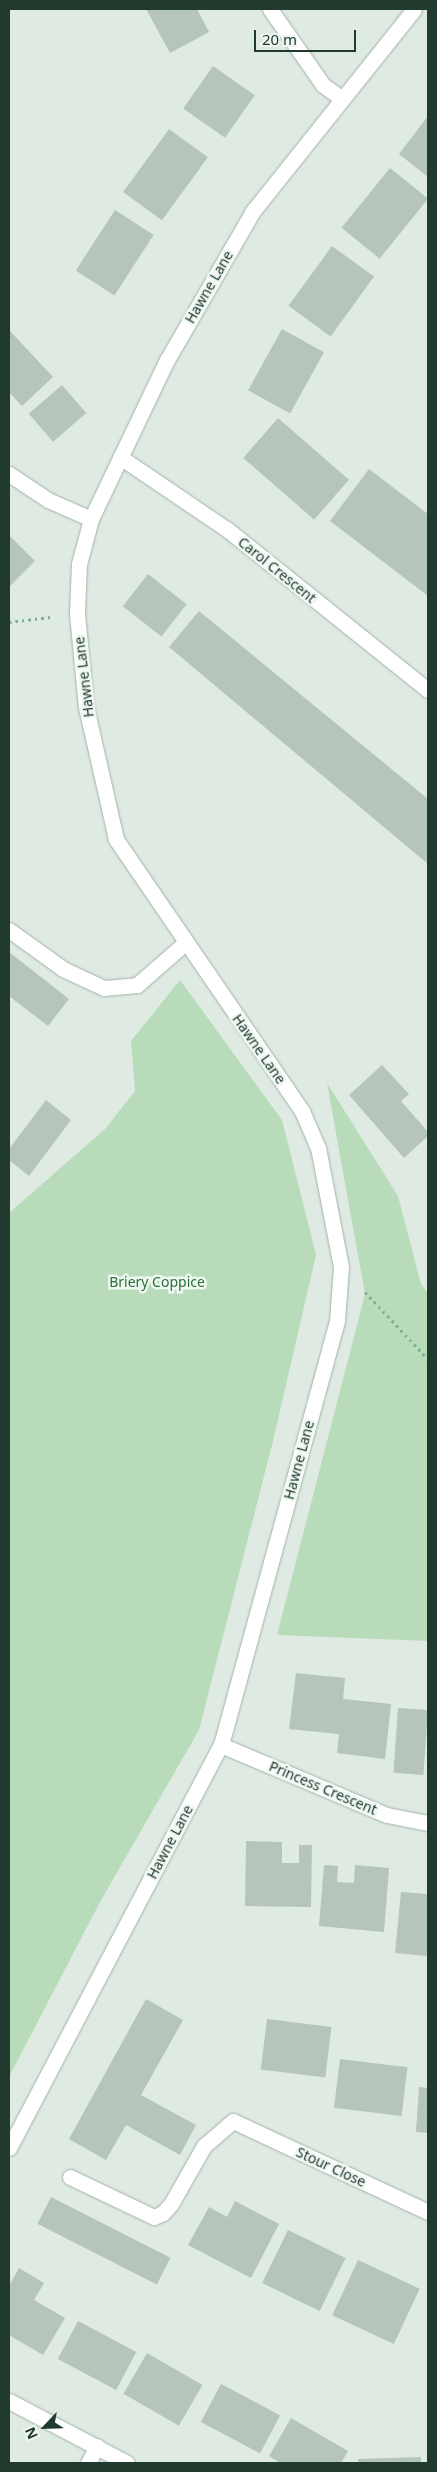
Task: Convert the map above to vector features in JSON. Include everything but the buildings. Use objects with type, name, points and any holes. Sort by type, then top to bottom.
[{"type":"street","points":[[270,9],[323,85],[342,98]]},
{"type":"street","name":"Hawne Lane","points":[[9,2148],[221,1745],[337,1321],[341,1267],[318,1148],[302,1111],[116,839],[86,707],[76,613],[79,564],[91,519],[167,360],[253,211],[414,9]]},
{"type":"street","name":"Carol Crescent","points":[[120,457],[228,530],[428,690]]},
{"type":"street","points":[[9,474],[48,500],[91,519]]},
{"type":"street","points":[[9,930],[62,969],[104,988],[137,985],[186,943]]},
{"type":"street","name":"Princess Crescent","points":[[221,1745],[388,1815],[428,1823]]},
{"type":"street","name":"Stour Close","points":[[70,2177],[154,2217],[164,2213],[171,2204],[204,2146],[233,2121],[428,2212]]},
{"type":"street","points":[[9,2401],[98,2446],[127,2463]]},
{"type":"street","points":[[88,2463],[98,2446]]},
{"type":"path","points":[[9,622],[76,613]]},
{"type":"path","points":[[341,1267],[428,1359]]},
{"type":"green space","name":"Briery Coppice","points":[[180,980],[282,1120],[316,1255],[273,1441],[199,1730],[100,1902],[9,2077],[9,1213],[105,1129],[135,1091],[131,1041]]},
{"type":"green space","points":[[327,1083],[398,1196],[421,1284],[428,1293],[428,1641],[277,1635],[365,1294]]}]
